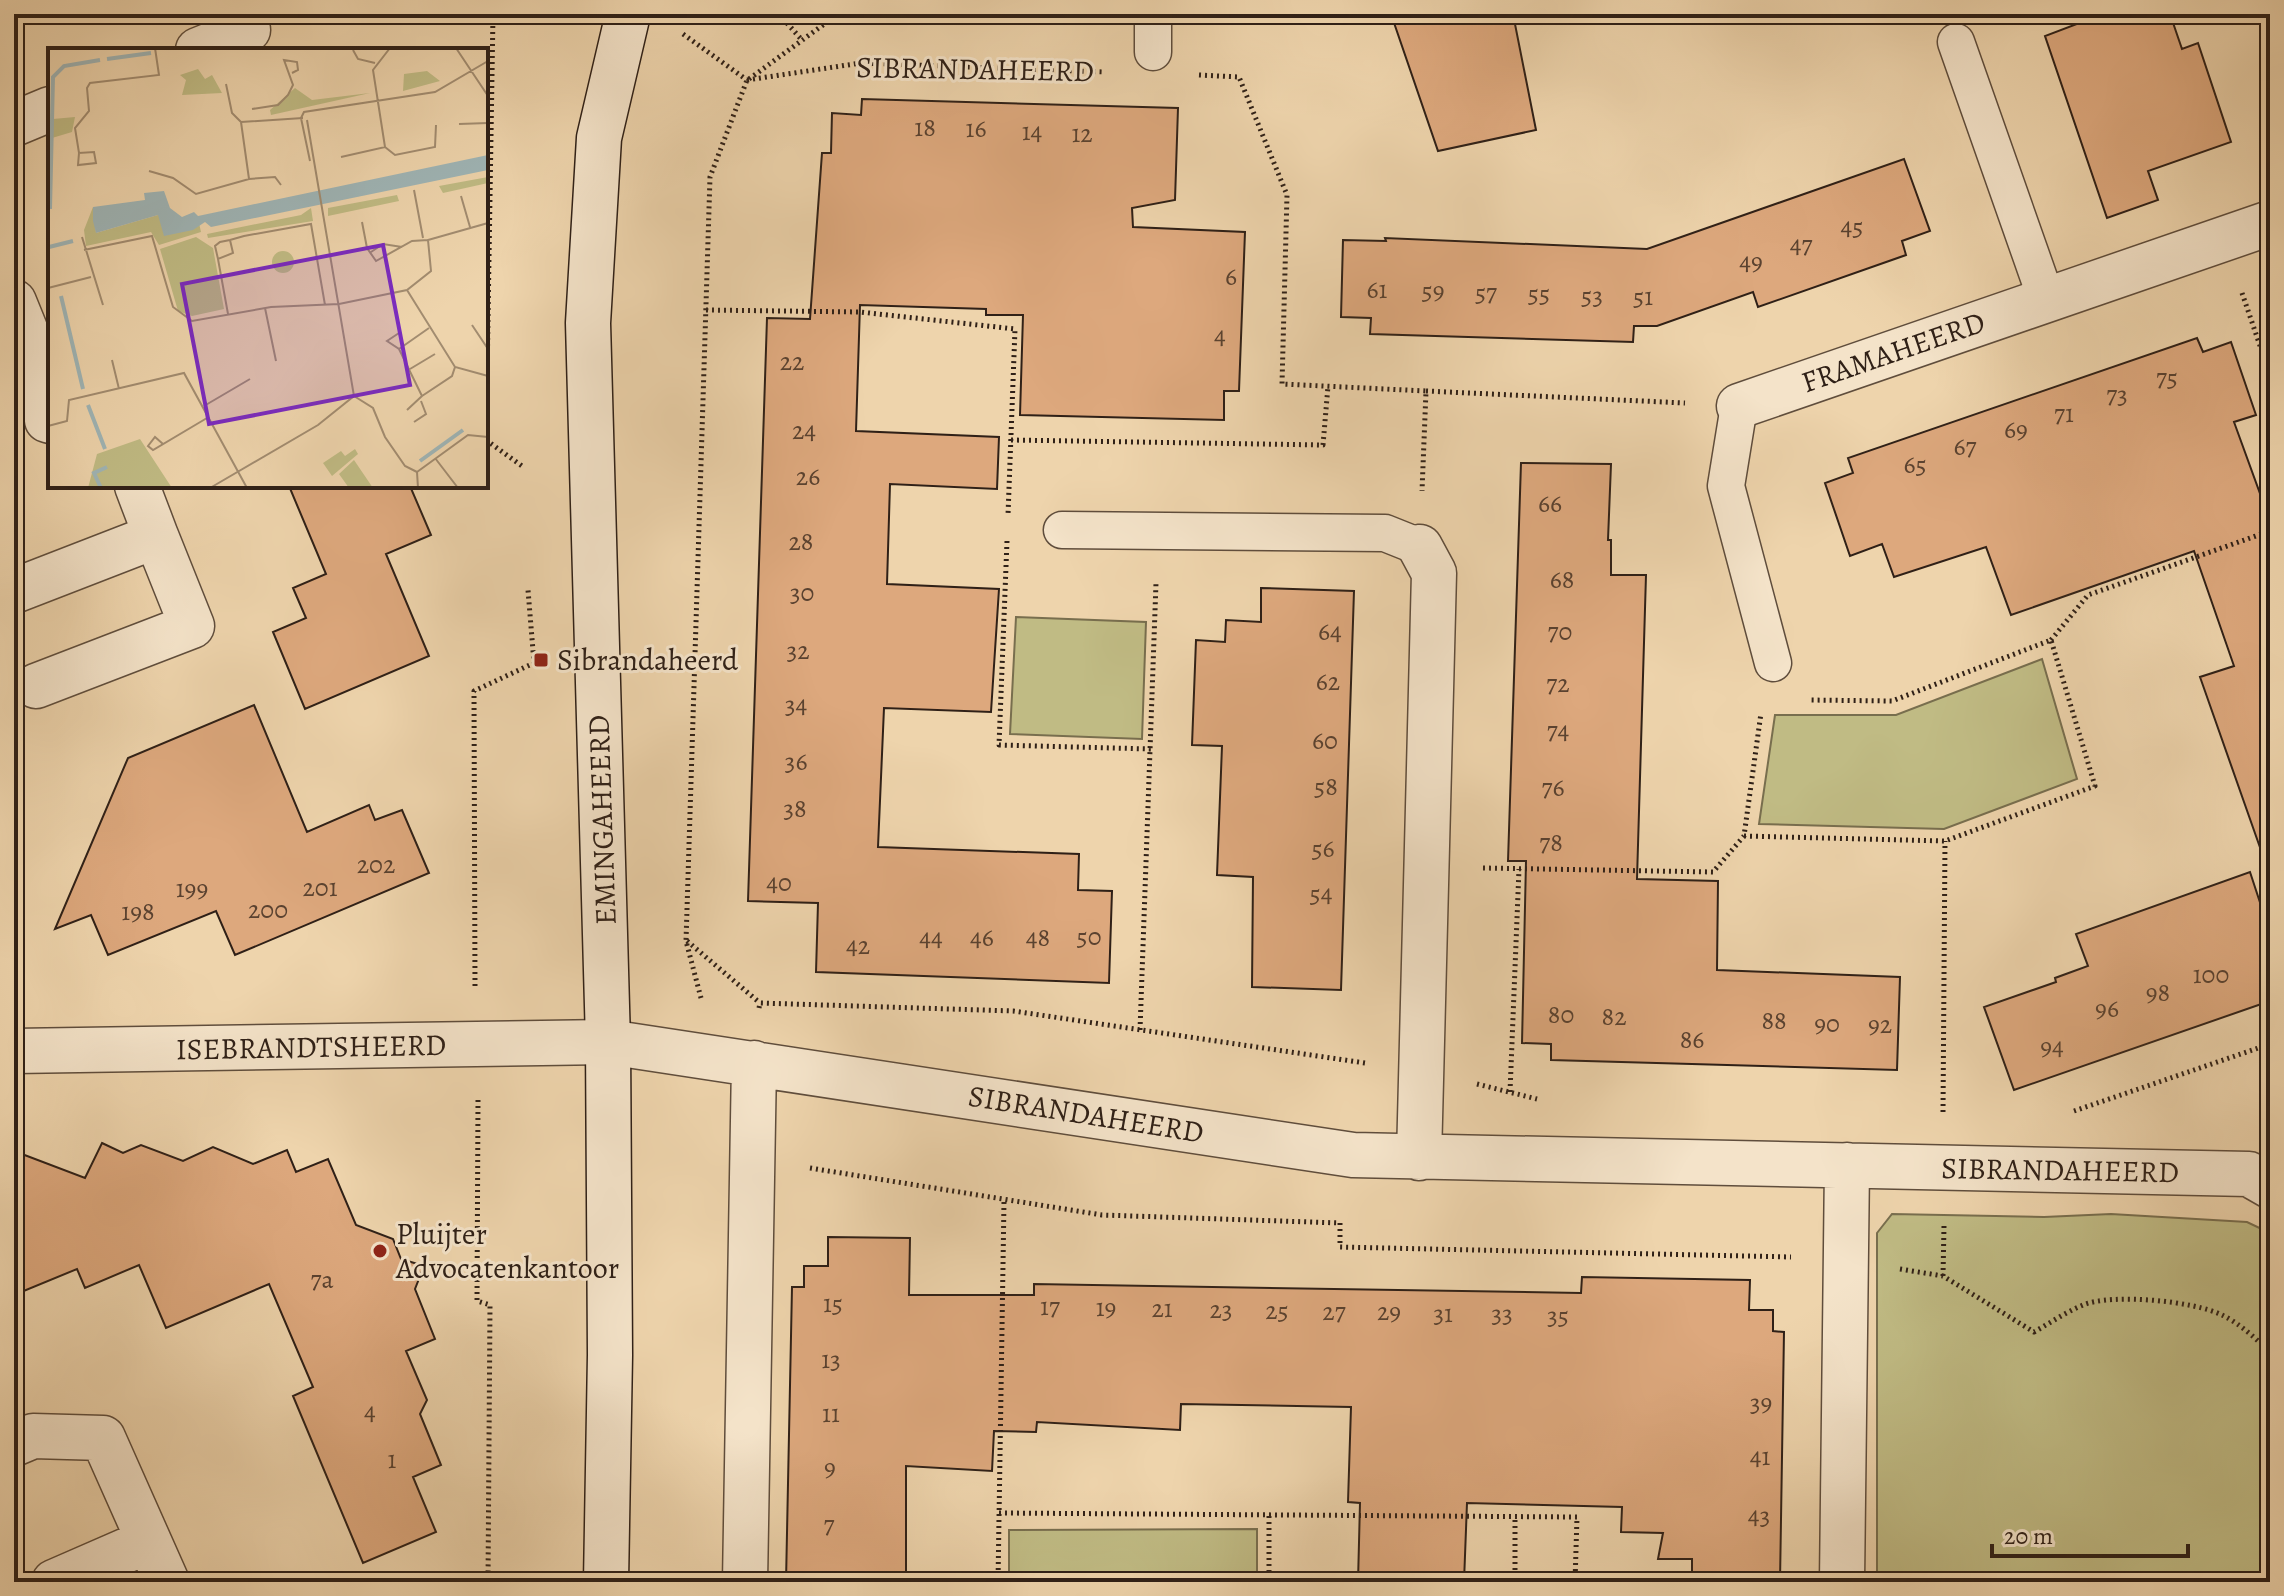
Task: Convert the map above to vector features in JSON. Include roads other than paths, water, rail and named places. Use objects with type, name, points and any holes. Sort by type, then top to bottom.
[{"type":"street","name":"EMINGAHEERD","points":[[606,1582],[610,1355],[608,1042],[588,323],[599,138],[628,14]]},
{"type":"street","points":[[203,48],[248,30]]},
{"type":"street","points":[[14,124],[48,110]]},
{"type":"street","name":"FRAMAHEERD","points":[[1739,406],[2270,223]]},
{"type":"street","points":[[14,302],[42,371],[37,425]]},
{"type":"street","points":[[36,686],[192,626],[138,488]]},
{"type":"street","points":[[14,591],[156,536]]},
{"type":"street","points":[[1419,1158],[1434,573],[1420,547]]},
{"type":"street","name":"ISEBRANDTSHEERD","points":[[14,1051],[608,1042]]},
{"type":"street","name":"SIBRANDAHEERD","points":[[608,1042],[1353,1155],[2249,1174],[2270,1186]]},
{"type":"street","points":[[735,1060],[754,1158],[745,1582]]},
{"type":"street","points":[[1842,1582],[1847,1165]]},
{"type":"street","points":[[14,1444],[33,1436],[103,1438],[167,1582]]},
{"type":"street","points":[[54,1582],[148,1541]]},
{"type":"lane","points":[[1153,14],[1153,52]]},
{"type":"lane","points":[[1956,42],[2046,298]]},
{"type":"lane","points":[[1739,406],[1726,486],[1773,663]]},
{"type":"lane","points":[[1062,530],[1385,533],[1420,547]]},
{"type":"place","name":"Sibrandaheerd","points":[[541,660]]},
{"type":"place","name":"Pluijter Advocatenkantoor","points":[[380,1251]]}]
